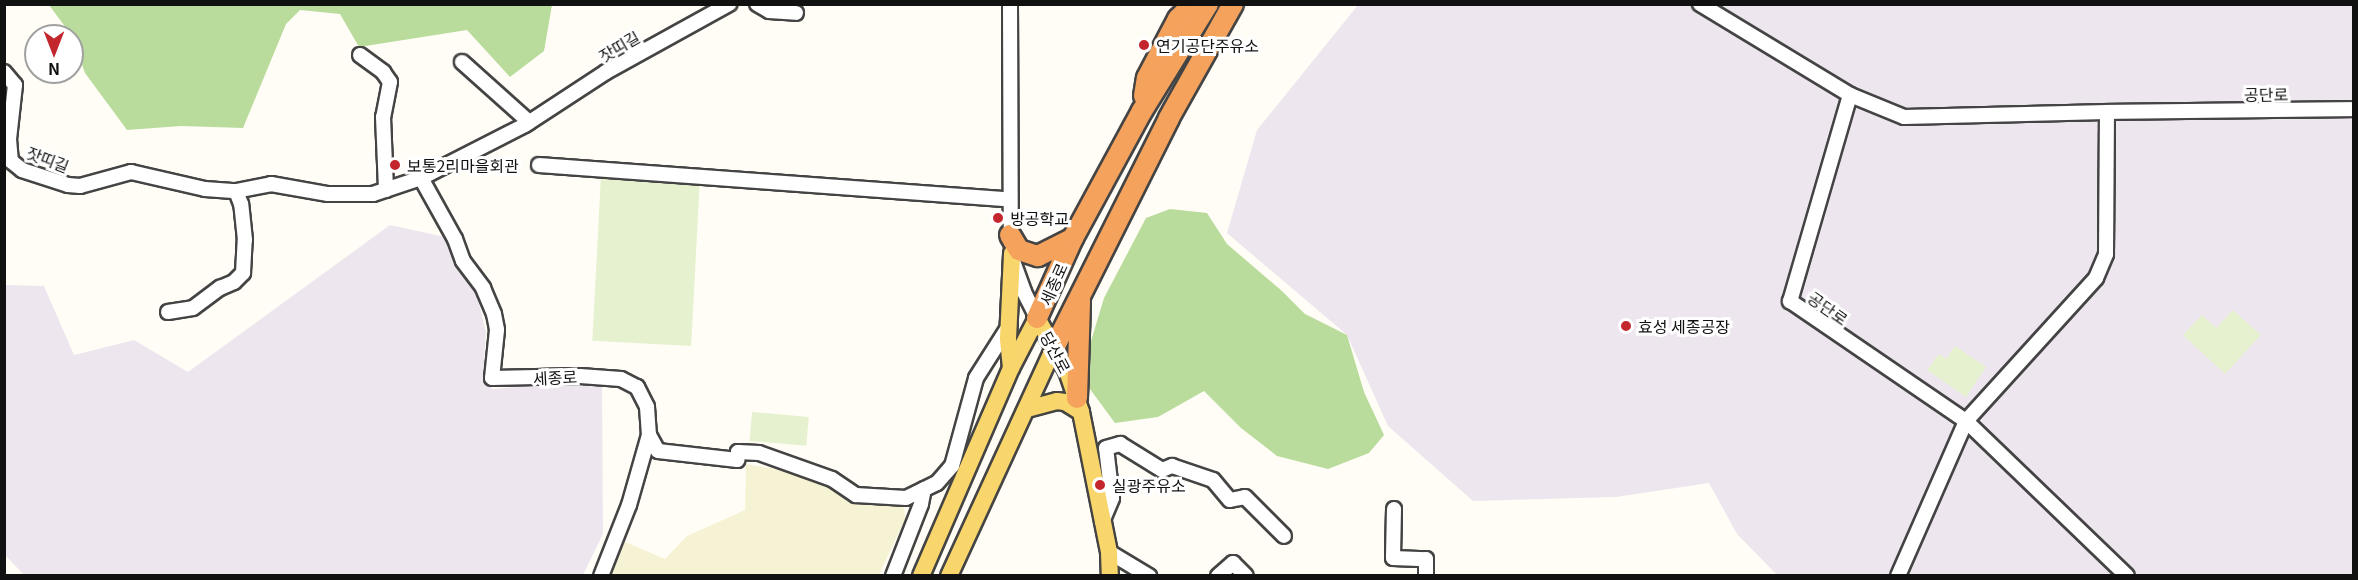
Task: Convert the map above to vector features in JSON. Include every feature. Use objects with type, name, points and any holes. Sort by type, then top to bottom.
[{"type":"highway","points":[[1142,111],[1147,78],[1178,19],[1193,4]]},
{"type":"highway","name":"세종로","points":[[1037,318],[1073,238],[1142,111],[1208,4]]},
{"type":"highway","points":[[1230,11],[1243,4]]},
{"type":"highway","name":"세종로","points":[[1054,348],[1169,118],[1230,11]]},
{"type":"highway","points":[[1011,244],[1019,250],[1038,256],[1073,238]]},
{"type":"highway","points":[[1079,405],[1080,297]]},
{"type":"main road","points":[[1011,244],[1008,339],[1011,368]]},
{"type":"main road","name":"당산로","points":[[1037,318],[1067,371],[1079,405],[1108,552],[1110,576]]},
{"type":"main road","name":"세종로","points":[[921,576],[1011,368],[1037,318]]},
{"type":"main road","name":"세종로","points":[[949,576],[1054,348]]},
{"type":"main road","points":[[1027,410],[1057,401],[1079,405]]},
{"type":"street","name":"잣띠길","points":[[4,72],[15,85],[9,139],[11,161],[22,170],[68,185],[94,184],[131,172],[205,189],[236,191],[271,184],[328,194],[373,194],[421,178],[529,122],[606,72],[729,4]]},
{"type":"street","points":[[757,4],[769,11],[796,13]]},
{"type":"street","name":"당산로","points":[[1010,4],[1011,244],[1024,292],[1037,318]]},
{"type":"street","name":"공단로","points":[[1700,4],[1850,95],[1904,117],[2354,109]]},
{"type":"street","points":[[360,55],[383,72],[390,82],[382,117],[386,190]]},
{"type":"street","points":[[462,62],[529,122]]},
{"type":"street","name":"공단로","points":[[1850,95],[1790,301],[1966,421],[2127,576]]},
{"type":"street","points":[[1899,576],[1966,421],[2096,278],[2106,254],[2107,112]]},
{"type":"street","points":[[538,165],[1010,200]]},
{"type":"street","name":"세종로","points":[[421,178],[456,239],[463,261],[483,288],[494,314],[497,330],[492,378],[580,376],[621,379],[637,387],[647,407],[649,435],[629,505],[601,576]]},
{"type":"street","points":[[168,312],[193,308],[220,288],[234,282],[243,273],[245,240],[241,204],[236,191]]},
{"type":"street","points":[[649,435],[658,451],[737,460],[738,452],[759,453],[832,479],[856,495],[906,498],[937,483],[952,466],[976,378],[1010,324]]},
{"type":"street","points":[[1102,522],[1112,498],[1106,448],[1120,444],[1162,470],[1173,466],[1213,480],[1230,500],[1245,497],[1284,536]]},
{"type":"street","points":[[893,576],[921,504],[924,489]]},
{"type":"street","points":[[1394,509],[1393,558],[1426,559],[1426,576]]},
{"type":"street","points":[[1108,552],[1149,576]]},
{"type":"street","points":[[1218,576],[1233,563],[1246,576]]},
{"type":"shaded area","points":[[1358,5],[2353,5],[2353,575],[1777,575],[1737,534],[1709,483],[1616,497],[1473,501],[1388,426],[1347,335],[1227,233],[1257,130]]},
{"type":"shaded area","points":[[390,225],[445,237],[476,292],[486,332],[484,359],[492,389],[602,380],[603,534],[583,575],[25,576],[5,555],[5,285],[44,286],[74,355],[134,340],[188,372]]},
{"type":"shaded area","points":[[746,464],[799,473],[855,501],[904,502],[905,519],[879,575],[610,576],[625,542],[665,559],[687,536],[745,510]]},
{"type":"green space","points":[[49,5],[552,5],[544,51],[510,77],[467,30],[359,47],[340,14],[300,10],[286,24],[243,128],[181,126],[127,130],[85,73],[84,24],[63,24]]},
{"type":"green space","points":[[601,175],[700,180],[691,346],[592,341]]},
{"type":"green space","points":[[1170,209],[1207,213],[1227,244],[1305,314],[1347,335],[1364,392],[1384,435],[1369,453],[1328,469],[1277,456],[1241,428],[1204,391],[1158,417],[1115,423],[1084,381],[1091,341],[1104,298],[1146,218]]},
{"type":"green space","points":[[2233,310],[2261,335],[2225,374],[2183,335],[2202,315],[2216,328]]},
{"type":"green space","points":[[1955,346],[1986,367],[1966,397],[1927,370],[1939,354],[1946,359]]},
{"type":"green space","points":[[752,412],[809,417],[806,446],[749,441]]},
{"type":"place","name":"연기공단주유소","points":[[1144,45]]},
{"type":"place","name":"보통2리마을회관","points":[[395,165]]},
{"type":"place","name":"방공학교","points":[[998,218]]},
{"type":"place","name":"효성 세종공장","points":[[1626,326]]},
{"type":"place","name":"실광주유소","points":[[1100,485]]}]
